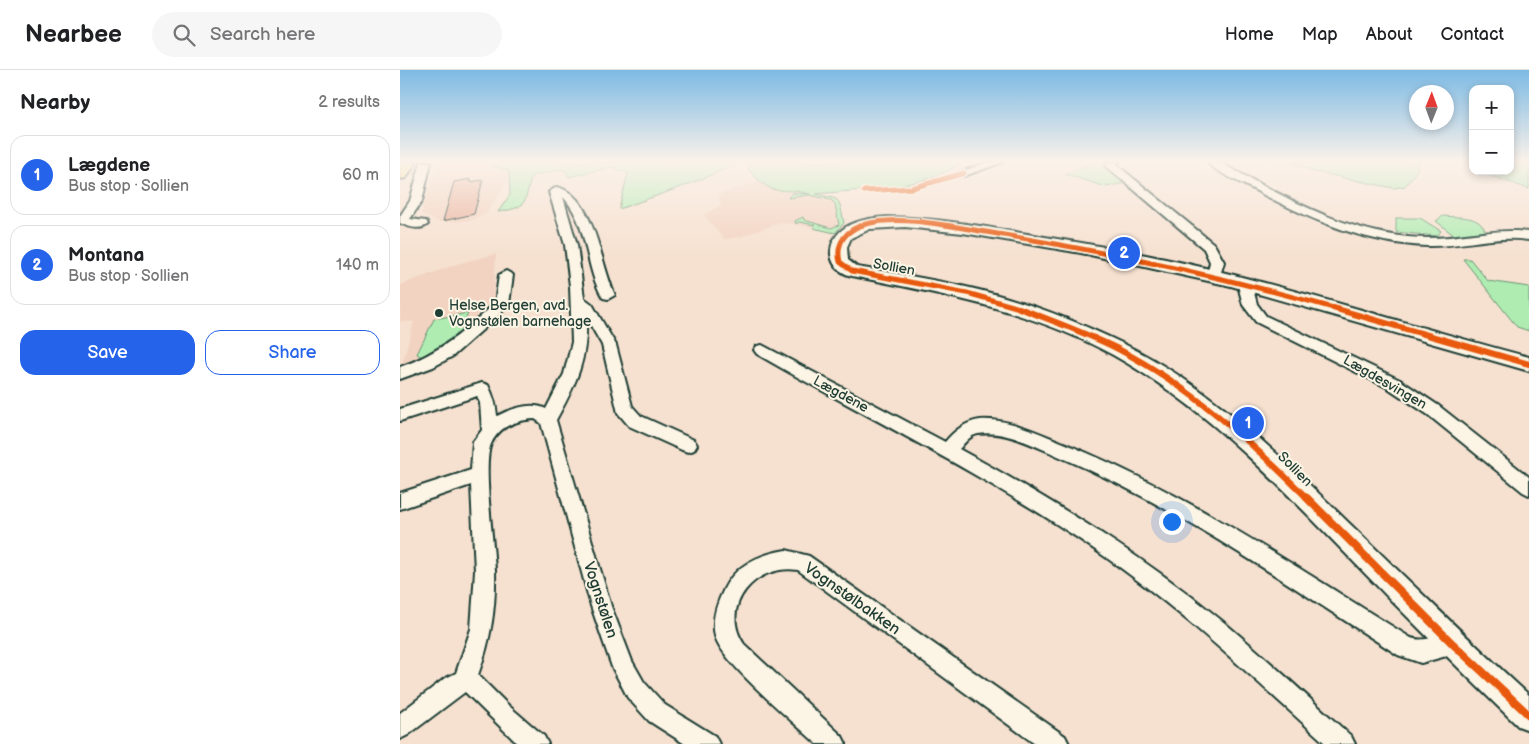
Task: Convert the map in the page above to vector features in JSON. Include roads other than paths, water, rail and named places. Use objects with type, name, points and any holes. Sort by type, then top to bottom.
[{"type":"street","points":[[418,193],[416,201],[403,220],[409,223],[422,224]]},
{"type":"street","points":[[400,727],[452,687],[464,681],[474,659],[482,629],[485,570],[480,475],[482,442],[490,430],[503,419],[529,412],[538,412],[548,420],[567,388],[577,356],[579,328],[572,250],[560,201],[556,193]]},
{"type":"street","points":[[564,193],[569,196],[588,231],[599,274],[608,295]]},
{"type":"street","points":[[1148,193],[1209,246],[1217,262],[1214,276]]},
{"type":"street","points":[[1270,193],[1310,215],[1370,234],[1429,242],[1496,234],[1529,236]]},
{"type":"street","name":"Sollien","points":[[1529,364],[1214,276],[1083,248],[996,234],[897,223],[874,223],[857,227],[841,240],[837,250],[840,262],[852,271],[967,293],[1017,307],[1072,328],[1143,364],[1212,411],[1253,445],[1454,644],[1529,715]]},
{"type":"street","points":[[400,373],[428,363],[448,352],[493,313],[502,304],[506,275]]},
{"type":"street","name":"Lægdesvingen","points":[[1245,285],[1252,310],[1267,323],[1340,356],[1394,384],[1433,410],[1529,487]]},
{"type":"street","points":[[577,300],[587,307],[609,345],[624,409],[635,421],[688,445]]},
{"type":"street","name":"Lægdene","points":[[762,350],[840,395],[948,451],[1021,492],[1102,543],[1218,631],[1343,744]]},
{"type":"street","points":[[400,415],[482,389],[488,403],[490,430]]},
{"type":"street","name":"Vognstølen","points":[[548,420],[601,606],[623,667],[636,690],[657,713],[706,744]]},
{"type":"street","points":[[948,451],[958,437],[978,427],[1007,430],[1063,450],[1145,490],[1220,530],[1406,647],[1421,652],[1454,644]]},
{"type":"street","points":[[400,501],[480,475]]},
{"type":"street","name":"Vognstølbakken","points":[[834,744],[736,652],[726,636],[725,620],[729,599],[743,578],[764,564],[792,559],[802,562],[1046,738],[1057,744]]},
{"type":"street","points":[[464,681],[471,683],[501,714],[536,744]]},
{"type":"place","name":"Montana","points":[[1124,253]]},
{"type":"place","name":"Helse Bergen, avd. Vognstølen barnehage","points":[[439,313]]},
{"type":"place","name":"Lægdene","points":[[1248,423]]}]
